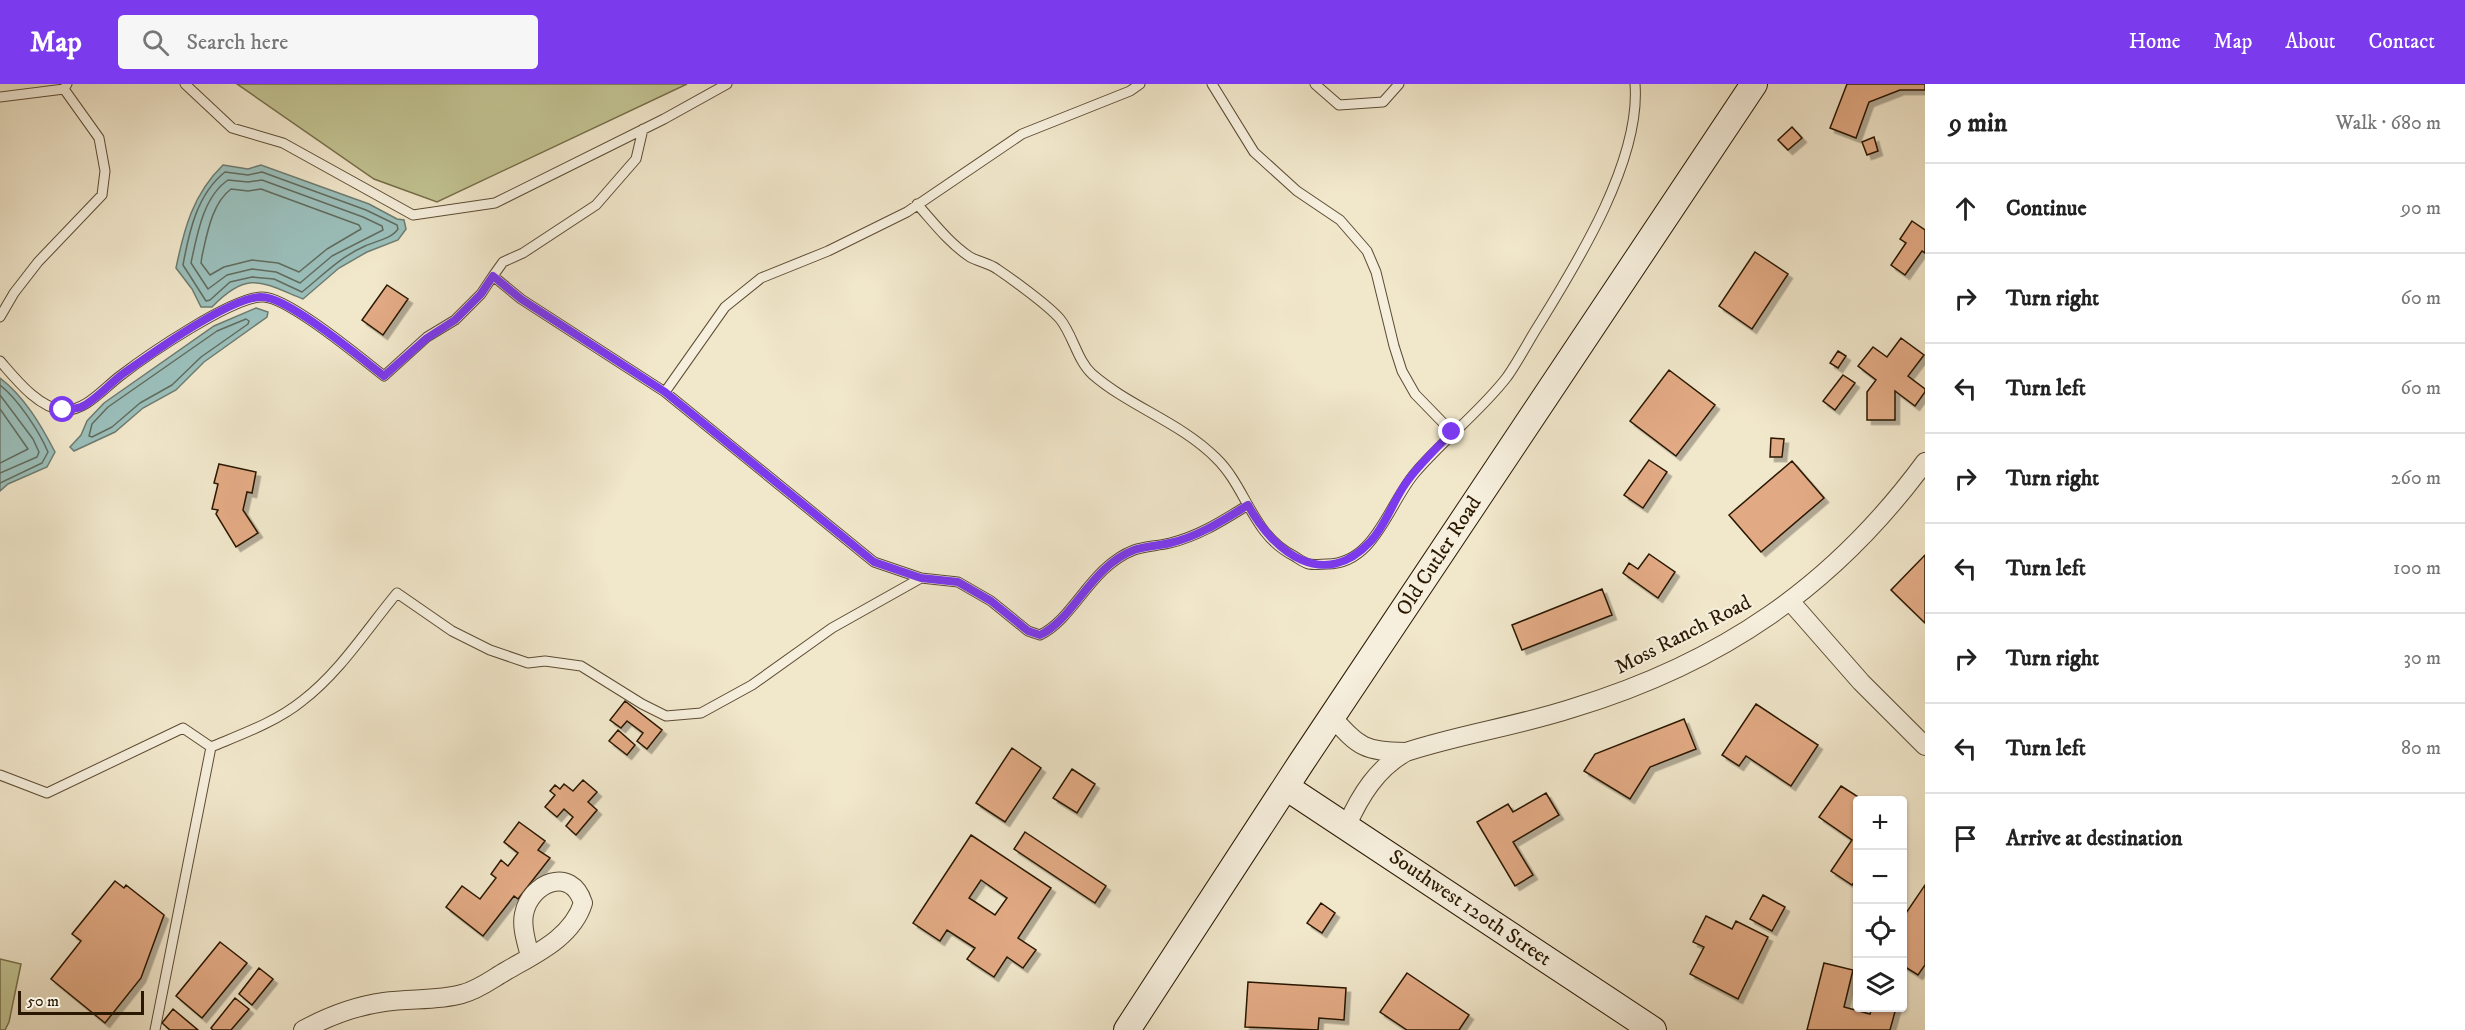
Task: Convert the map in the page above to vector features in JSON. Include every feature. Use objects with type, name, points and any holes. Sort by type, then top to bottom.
[{"type":"main road","name":"Old Cutler Road","points":[[1127,1030],[1332,717],[1754,84]]},
{"type":"main road","name":"Southwest 120th Street","points":[[1286,787],[1347,825],[1653,1030]]},
{"type":"street","name":"Moss Ranch Road","points":[[1332,717],[1364,748],[1382,752],[1406,752],[1572,709],[1671,671],[1747,632],[1821,576],[1865,534],[1925,462]]},
{"type":"street","points":[[1790,601],[1861,682],[1925,746]]},
{"type":"street","name":"Moss Ranch Road","points":[[1347,825],[1357,803],[1372,782],[1391,762],[1406,752]]},
{"type":"street","points":[[303,1030],[326,1017],[384,1002],[461,994],[478,987],[530,957]]},
{"type":"lane","points":[[185,84],[232,128],[283,144],[413,215],[495,203],[727,84]]},
{"type":"lane","points":[[665,392],[725,306],[761,278],[828,251],[917,204],[1022,134],[1130,91],[1140,84]]},
{"type":"lane","points":[[1212,84],[1254,152],[1297,191],[1340,220],[1367,251],[1376,272],[1402,371],[1415,394],[1452,432]]},
{"type":"lane","points":[[1315,84],[1339,105],[1383,102],[1399,84]]},
{"type":"lane","points":[[917,204],[949,241],[972,258],[994,267],[1060,319],[1089,372],[1136,405],[1171,422],[1218,459],[1260,528],[1276,544],[1309,564],[1333,564],[1353,558],[1372,540],[1406,483],[1452,432],[1478,410],[1507,376],[1559,292],[1598,221],[1623,162],[1633,130],[1635,84]]},
{"type":"lane","points":[[0,97],[66,86],[99,138],[105,171],[102,195],[38,262],[14,293],[0,317]]},
{"type":"lane","points":[[0,361],[41,402],[63,410],[81,407],[122,375],[198,323],[239,303],[263,297],[281,303],[327,332],[384,376],[427,338],[455,320],[481,294],[503,262],[524,253],[596,205],[636,159],[643,129]]},
{"type":"lane","points":[[493,276],[521,299],[665,392],[874,562],[921,578],[958,582],[991,601],[1028,631],[1040,635],[1053,629],[1099,573],[1134,550],[1170,543],[1204,532],[1248,505]]},
{"type":"lane","points":[[211,747],[256,728],[302,702],[339,665],[397,593],[452,631],[490,650],[528,663],[545,661],[580,666],[666,716],[701,713],[752,685],[832,628],[921,578]]},
{"type":"lane","points":[[0,776],[47,793],[183,728],[211,747]]},
{"type":"lane","points":[[154,1030],[211,747]]},
{"type":"green space","points":[[237,84],[687,84],[437,202],[374,179]]},
{"type":"green space","points":[[0,959],[21,964],[9,1022],[5,1030],[0,1030]]},
{"type":"water","points":[[223,165],[248,169],[261,165],[369,204],[397,219],[404,220],[406,229],[398,240],[367,252],[339,268],[303,299],[265,284],[255,283],[236,288],[212,307],[201,307],[192,289],[176,268],[191,213],[204,188]]},
{"type":"water","points":[[256,308],[268,312],[267,317],[204,362],[176,390],[143,408],[115,432],[74,451],[70,447],[81,435],[87,421],[104,403],[214,326]]},
{"type":"water","points":[[0,378],[24,402],[38,421],[55,452],[47,467],[8,484],[0,491]]},
{"type":"building","points":[[1847,84],[1925,84],[1925,90],[1900,90],[1869,102],[1856,138],[1830,128]]},
{"type":"building","points":[[1792,127],[1802,138],[1788,150],[1778,140]]},
{"type":"building","points":[[1874,137],[1878,151],[1867,155],[1862,142]]},
{"type":"building","points":[[1912,221],[1925,230],[1925,253],[1922,251],[1905,275],[1891,265],[1906,243],[1900,239]]},
{"type":"building","points":[[1755,252],[1788,274],[1752,329],[1719,306]]},
{"type":"building","points":[[387,285],[408,299],[383,335],[362,320]]},
{"type":"building","points":[[1901,338],[1924,355],[1908,376],[1925,389],[1925,392],[1915,406],[1895,391],[1895,420],[1867,420],[1867,392],[1876,380],[1858,366],[1873,347],[1887,357]]},
{"type":"building","points":[[1838,351],[1846,356],[1838,368],[1830,363]]},
{"type":"building","points":[[1669,370],[1715,405],[1676,456],[1630,421]]},
{"type":"building","points":[[1843,375],[1855,383],[1835,410],[1823,401]]},
{"type":"building","points":[[1771,438],[1784,439],[1782,457],[1770,457]]},
{"type":"building","points":[[1649,460],[1667,472],[1643,508],[1624,495]]},
{"type":"building","points":[[1792,461],[1824,498],[1761,552],[1729,515]]},
{"type":"building","points":[[219,464],[256,472],[252,493],[247,492],[243,510],[258,533],[236,547],[216,514],[218,510],[212,509],[218,484],[214,483]]},
{"type":"building","points":[[1649,554],[1675,572],[1658,598],[1623,573],[1629,563],[1638,569]]},
{"type":"building","points":[[1925,555],[1925,623],[1891,590]]},
{"type":"building","points":[[1602,589],[1612,615],[1522,650],[1512,625]]},
{"type":"building","points":[[625,701],[662,730],[647,749],[637,741],[643,733],[627,721],[621,728],[610,720]]},
{"type":"building","points":[[1756,704],[1818,745],[1791,786],[1746,756],[1739,766],[1722,755]]},
{"type":"building","points":[[1684,719],[1696,749],[1650,767],[1630,799],[1584,771],[1595,754]]},
{"type":"building","points":[[618,730],[635,745],[627,755],[609,741]]},
{"type":"building","points":[[1012,748],[1041,768],[1005,822],[976,803]]},
{"type":"building","points":[[1072,769],[1095,784],[1077,813],[1053,798]]},
{"type":"building","points":[[583,780],[597,792],[588,802],[597,810],[576,835],[566,826],[573,817],[564,809],[557,817],[545,807],[555,795],[550,791],[555,785],[560,789],[564,784],[573,791]]},
{"type":"building","points":[[1841,786],[1857,796],[1853,796],[1852,885],[1831,871],[1852,840],[1819,817]]},
{"type":"building","points":[[1546,793],[1559,815],[1513,842],[1533,875],[1515,886],[1477,822],[1508,804],[1513,812]]},
{"type":"building","points":[[519,822],[545,841],[538,850],[550,858],[518,899],[514,896],[483,936],[446,907],[462,886],[480,899],[496,878],[491,874],[501,860],[508,866],[518,853],[504,842]]},
{"type":"building","points":[[1025,832],[1106,886],[1095,903],[1014,849]]},
{"type":"building","points":[[971,835],[1051,888],[1018,938],[1036,950],[1023,968],[1007,957],[994,977],[967,959],[975,948],[947,930],[940,941],[913,923]],"holes":[[[981,880],[1007,898],[995,915],[969,898]]]},
{"type":"building","points":[[115,881],[124,888],[126,885],[164,915],[141,978],[105,1023],[51,979],[81,941],[72,934]]},
{"type":"building","points":[[1925,885],[1925,965],[1918,975],[1907,968],[1907,912]]},
{"type":"building","points":[[1763,895],[1785,907],[1772,931],[1750,919]]},
{"type":"building","points":[[1321,903],[1335,913],[1322,933],[1307,923]]},
{"type":"building","points":[[1706,916],[1732,929],[1736,921],[1768,937],[1738,999],[1690,974],[1704,947],[1693,942]]},
{"type":"building","points":[[220,942],[247,963],[202,1018],[176,996]]},
{"type":"building","points":[[1824,963],[1853,970],[1844,1007],[1853,1009],[1853,1012],[1870,1014],[1871,1012],[1895,1012],[1890,1030],[1807,1030]]},
{"type":"building","points":[[259,968],[273,979],[252,1005],[239,994]]},
{"type":"building","points":[[1407,973],[1469,1015],[1459,1030],[1407,1030],[1380,1012]]},
{"type":"building","points":[[1248,982],[1346,988],[1344,1020],[1319,1018],[1318,1030],[1245,1027]]},
{"type":"building","points":[[235,998],[249,1009],[231,1030],[213,1030],[211,1028]]},
{"type":"building","points":[[173,1009],[198,1030],[170,1030],[162,1023]]},
{"type":"route","points":[[63,410],[81,407],[122,375],[198,323],[239,303],[263,297],[281,303],[327,332],[384,376],[427,338],[455,320],[481,294],[493,276],[521,299],[665,392],[874,562],[921,578],[958,582],[991,601],[1028,631],[1040,635],[1053,629],[1099,573],[1134,550],[1170,543],[1204,532],[1248,505],[1260,528],[1285,551],[1309,564],[1333,564],[1353,558],[1372,540],[1406,483],[1452,432]]}]
